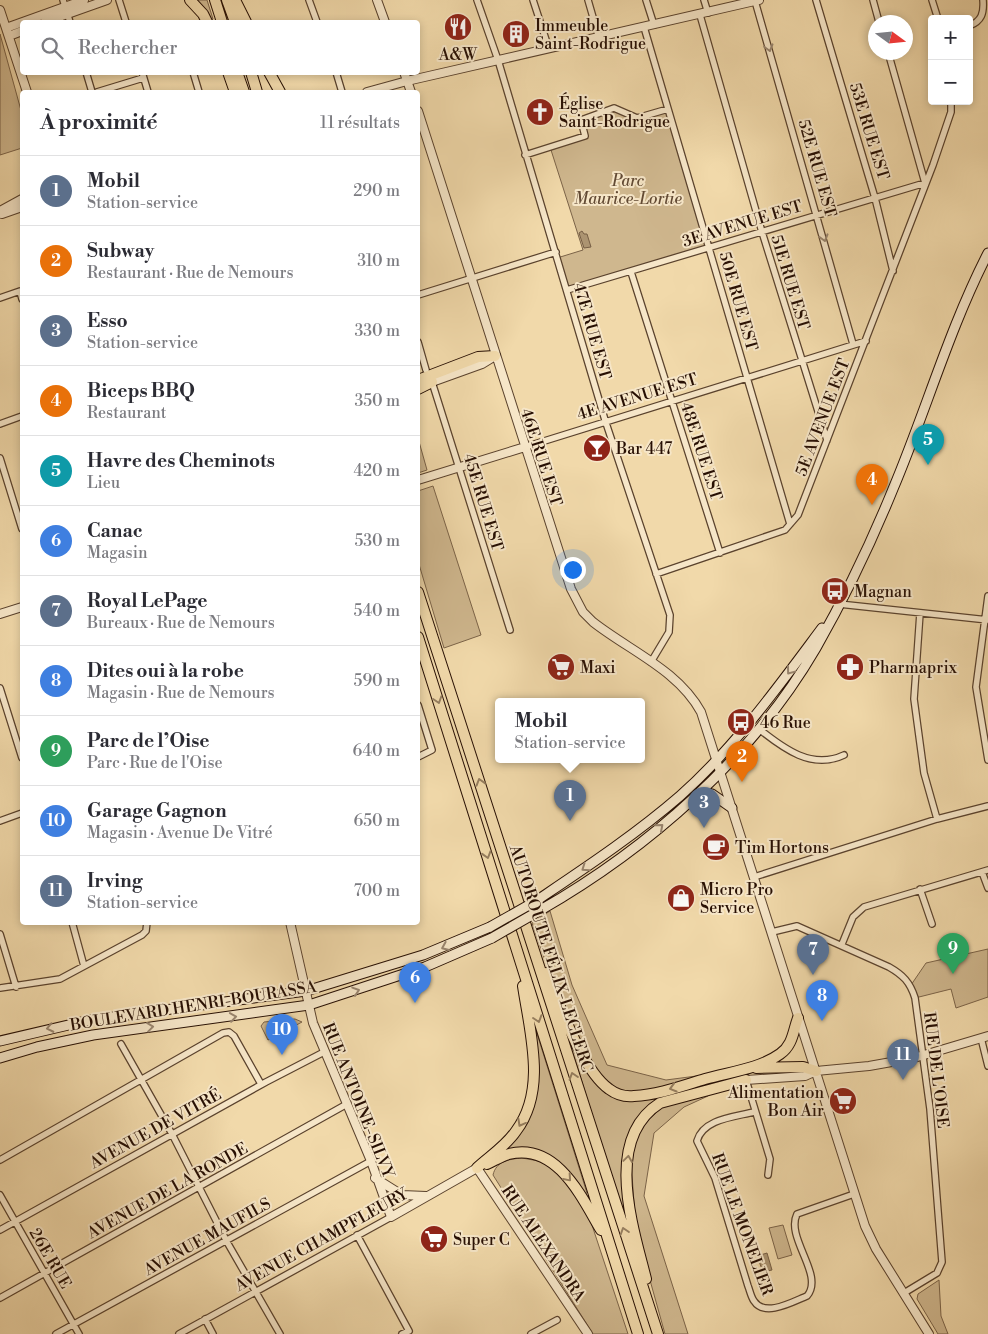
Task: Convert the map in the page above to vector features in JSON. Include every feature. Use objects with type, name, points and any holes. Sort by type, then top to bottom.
[{"type":"highway","points":[[190,0],[206,20]]},
{"type":"highway","points":[[215,0],[221,20]]},
{"type":"highway","points":[[227,0],[234,20]]},
{"type":"highway","points":[[235,0],[245,20]]},
{"type":"highway","points":[[229,75],[234,90]]},
{"type":"highway","points":[[238,75],[243,90]]},
{"type":"highway","points":[[252,75],[257,90]]},
{"type":"highway","points":[[271,75],[279,90]]},
{"type":"highway","points":[[420,379],[478,358],[495,356]]},
{"type":"highway","points":[[420,388],[432,382]]},
{"type":"highway","name":"AUTOROUTE FÉLIX-LECLERC","points":[[420,598],[534,945],[547,997],[657,1330]]},
{"type":"highway","name":"AUTOROUTE FÉLIX-LECLERC","points":[[420,643],[638,1334]]},
{"type":"highway","points":[[534,945],[587,1065],[600,1082],[611,1091],[621,1095],[641,1096],[744,1075],[796,1067],[816,1070]]},
{"type":"highway","points":[[477,1168],[515,1133],[522,1122],[532,1092],[534,1058],[518,956]]},
{"type":"highway","points":[[657,1330],[631,1218],[627,1159],[632,1140],[644,1115],[660,1103],[744,1075],[786,1050],[792,1041],[798,1018]]},
{"type":"highway","points":[[477,1168],[510,1154],[525,1154],[554,1164],[577,1189],[611,1247]]},
{"type":"main road","name":"BOULEVARD HENRI-BOURASSA","points":[[0,1058],[37,1046],[93,1035],[309,1005],[425,967],[492,938],[573,891],[643,842],[719,773],[759,730],[815,649],[840,604],[893,491],[938,369],[988,253]]},
{"type":"main road","name":"BOULEVARD HENRI-BOURASSA","points":[[0,1041],[90,1020],[306,991],[423,955],[490,928],[536,902],[632,834],[680,795],[716,760],[763,706],[840,604]]},
{"type":"main road","points":[[690,801],[707,794],[712,794],[732,808]]},
{"type":"street","points":[[35,20],[84,0]]},
{"type":"street","points":[[48,20],[65,7],[107,0]]},
{"type":"street","points":[[119,0],[125,20]]},
{"type":"street","points":[[309,0],[317,20]]},
{"type":"street","points":[[377,0],[385,20]]},
{"type":"street","name":"47E RUE EST","points":[[477,0],[498,60],[605,420],[670,615],[670,625],[666,638],[651,662]]},
{"type":"street","points":[[533,0],[549,49]]},
{"type":"street","points":[[588,0],[599,38]]},
{"type":"street","points":[[646,0],[654,25]]},
{"type":"street","name":"51E RUE EST","points":[[704,0],[704,14],[762,232],[827,440]]},
{"type":"street","name":"53E RUE EST","points":[[816,0],[875,198],[893,272]]},
{"type":"street","points":[[872,0],[877,15]]},
{"type":"street","points":[[932,0],[937,15]]},
{"type":"street","points":[[973,24],[982,17],[984,0]]},
{"type":"street","points":[[374,90],[757,1]]},
{"type":"street","name":"52E RUE EST","points":[[757,1],[853,344]]},
{"type":"street","points":[[65,7],[69,20]]},
{"type":"street","points":[[0,10],[20,71]]},
{"type":"street","points":[[7,32],[20,26]]},
{"type":"street","name":"50E RUE EST","points":[[644,27],[790,524]]},
{"type":"street","points":[[7,32],[20,31]]},
{"type":"street","points":[[890,60],[925,183]]},
{"type":"street","points":[[21,75],[26,90]]},
{"type":"street","points":[[87,75],[91,90]]},
{"type":"street","points":[[103,90],[142,75],[147,90]]},
{"type":"street","points":[[194,75],[198,90]]},
{"type":"street","points":[[337,75],[341,90]]},
{"type":"street","points":[[405,75],[410,90]]},
{"type":"street","name":"5E AVENUE EST","points":[[656,574],[785,530],[801,508],[893,272],[946,126],[950,105]]},
{"type":"street","points":[[525,155],[585,136],[581,120],[614,108],[637,118],[668,109]]},
{"type":"street","name":"46E RUE EST","points":[[420,117],[495,356],[577,603],[593,622],[680,684],[701,712],[854,1194],[876,1249],[929,1334]]},
{"type":"street","name":"3E AVENUE EST","points":[[567,290],[925,183]]},
{"type":"street","points":[[0,213],[20,200]]},
{"type":"street","points":[[0,213],[20,208]]},
{"type":"street","points":[[420,294],[556,252]]},
{"type":"street","name":"48E RUE EST","points":[[631,272],[720,553]]},
{"type":"street","points":[[0,298],[20,291]]},
{"type":"street","name":"4E AVENUE EST","points":[[420,479],[866,340]]},
{"type":"street","points":[[420,349],[426,370]]},
{"type":"street","points":[[432,382],[482,364],[495,356]]},
{"type":"street","name":"45E RUE EST","points":[[432,382],[510,630]]},
{"type":"street","points":[[0,424],[20,417]]},
{"type":"street","points":[[0,458],[20,523]]},
{"type":"street","points":[[988,596],[976,687],[988,760]]},
{"type":"street","points":[[840,604],[986,620]]},
{"type":"street","points":[[0,614],[20,608]]},
{"type":"street","points":[[920,613],[914,699],[924,773],[937,819]]},
{"type":"street","points":[[0,688],[20,752]]},
{"type":"street","points":[[420,711],[432,750],[420,756]]},
{"type":"street","points":[[759,730],[786,751],[800,757],[832,760],[844,755]]},
{"type":"street","points":[[754,878],[937,819],[988,806]]},
{"type":"street","points":[[0,821],[20,815]]},
{"type":"street","points":[[842,944],[853,917],[864,907],[985,871],[988,888]]},
{"type":"street","points":[[920,889],[932,924]]},
{"type":"street","points":[[73,925],[84,966]]},
{"type":"street","points":[[0,988],[54,981],[142,935],[146,931],[147,925]]},
{"type":"street","name":"RUE ANTOINE-SILVY","points":[[291,925],[309,1005],[324,1052],[371,1161],[375,1178],[391,1217]]},
{"type":"street","name":"RUE DE L'OISE","points":[[772,932],[797,926],[889,966],[902,975],[911,985],[930,1110],[942,1262],[937,1273],[904,1293]]},
{"type":"street","points":[[0,934],[16,987]]},
{"type":"street","points":[[0,1160],[222,1033],[229,1032],[234,1036],[261,1084]]},
{"type":"street","points":[[816,1070],[877,1065],[922,1056],[984,1037],[988,1066]]},
{"type":"street","points":[[120,1044],[172,1134],[198,1189],[227,1242],[257,1290],[280,1334]]},
{"type":"street","name":"AVENUE DE VITRÉ","points":[[0,1230],[261,1084],[324,1052]]},
{"type":"street","points":[[744,1075],[770,1159],[768,1175]]},
{"type":"street","name":"AVENUE DE LA RONDE","points":[[0,1298],[347,1104]]},
{"type":"street","name":"RUE LE MONELIER","points":[[754,1112],[720,1120],[702,1130],[697,1141],[715,1178],[754,1302],[759,1306],[772,1309],[807,1296],[811,1292],[812,1278],[793,1224],[797,1214],[801,1210],[854,1194]]},
{"type":"street","name":"AVENUE MAUFILS","points":[[56,1334],[227,1242],[371,1161]]},
{"type":"street","name":"AVENUE CHAMPFLEURY","points":[[178,1334],[477,1168]]},
{"type":"street","name":"RUE ALEXANDRA","points":[[477,1168],[588,1334]]},
{"type":"street","points":[[375,1178],[402,1195],[426,1196]]},
{"type":"street","name":"26E RUE","points":[[0,1195],[79,1334]]},
{"type":"street","points":[[357,1234],[405,1322],[409,1331],[402,1334]]},
{"type":"street","points":[[205,1319],[213,1334]]},
{"type":"street","points":[[531,1334],[557,1320]]},
{"type":"green space","points":[[195,0],[207,0],[213,19],[209,20]]},
{"type":"green space","points":[[0,34],[20,107],[20,149],[0,155]]},
{"type":"green space","name":"Parc Maurice-Lortie","points":[[614,108],[637,118],[668,109],[709,247],[567,290],[557,258],[583,250],[551,150],[585,136],[581,120]]},
{"type":"green space","points":[[420,445],[427,470],[420,472]]},
{"type":"green space","points":[[433,486],[481,635],[444,648],[420,568],[420,490]]},
{"type":"green space","points":[[550,911],[572,985],[607,1065],[666,1080],[704,1075],[648,1092],[636,1093],[614,1090],[602,1081],[590,1063],[566,1014],[532,923]]},
{"type":"green space","points":[[988,949],[988,997],[956,1008],[951,989],[915,998],[911,985],[926,963]]},
{"type":"green space","points":[[295,1019],[302,1022],[268,1040],[261,1026],[264,1022]]},
{"type":"green space","points":[[533,1021],[587,1193],[584,1194],[537,1154],[494,1159],[529,1116]]},
{"type":"green space","points":[[566,1031],[602,1088],[656,1096],[658,1100],[645,1109],[632,1129],[627,1213],[623,1213]]},
{"type":"green space","points":[[706,1092],[708,1096],[684,1107],[654,1133],[644,1196],[688,1334],[665,1334],[636,1230],[631,1161],[640,1127],[665,1105]]},
{"type":"green space","points":[[522,1158],[544,1162],[555,1168],[586,1207],[628,1334],[593,1334],[493,1175],[500,1164],[508,1160]]},
{"type":"green space","points":[[783,1225],[792,1255],[778,1259],[769,1228]]},
{"type":"green space","points":[[939,1280],[941,1316],[948,1334],[938,1334],[917,1299],[918,1294]]},
{"type":"shaded area","points":[[582,231],[584,234],[587,234],[591,247],[584,248],[579,233]]},
{"type":"shaded area","points":[[767,1253],[772,1270],[763,1272],[757,1256]]},
{"type":"place","name":"A&W","points":[[458,27]]},
{"type":"place","name":"Immeuble Saint-Rodrigue","points":[[516,34]]},
{"type":"place","name":"Église Saint-Rodrigue","points":[[540,112]]},
{"type":"place","name":"Bar 447","points":[[597,448]]},
{"type":"place","name":"Havre des Cheminots","points":[[928,465]]},
{"type":"place","name":"Biceps BBQ","points":[[872,505]]},
{"type":"place","name":"Magnan","points":[[835,591]]},
{"type":"place","name":"Maxi","points":[[561,667]]},
{"type":"place","name":"Pharmaprix","points":[[850,667]]},
{"type":"place","name":"46 Rue","points":[[741,722]]},
{"type":"place","name":"Subway","points":[[742,782]]},
{"type":"place","name":"Mobil","points":[[570,821]]},
{"type":"place","name":"Esso","points":[[704,828]]},
{"type":"place","name":"Tim Hortons","points":[[716,847]]},
{"type":"place","name":"Micro Pro Service","points":[[681,898]]},
{"type":"place","name":"Parc de l’Oise","points":[[953,974]]},
{"type":"place","name":"Royal LePage","points":[[813,975]]},
{"type":"place","name":"Canac","points":[[415,1003]]},
{"type":"place","name":"Dites oui à la robe","points":[[822,1021]]},
{"type":"place","name":"Garage Gagnon","points":[[282,1055]]},
{"type":"place","name":"Irving","points":[[903,1080]]},
{"type":"place","name":"Alimentation Bon Air","points":[[843,1101]]},
{"type":"place","name":"Super C","points":[[434,1239]]}]
